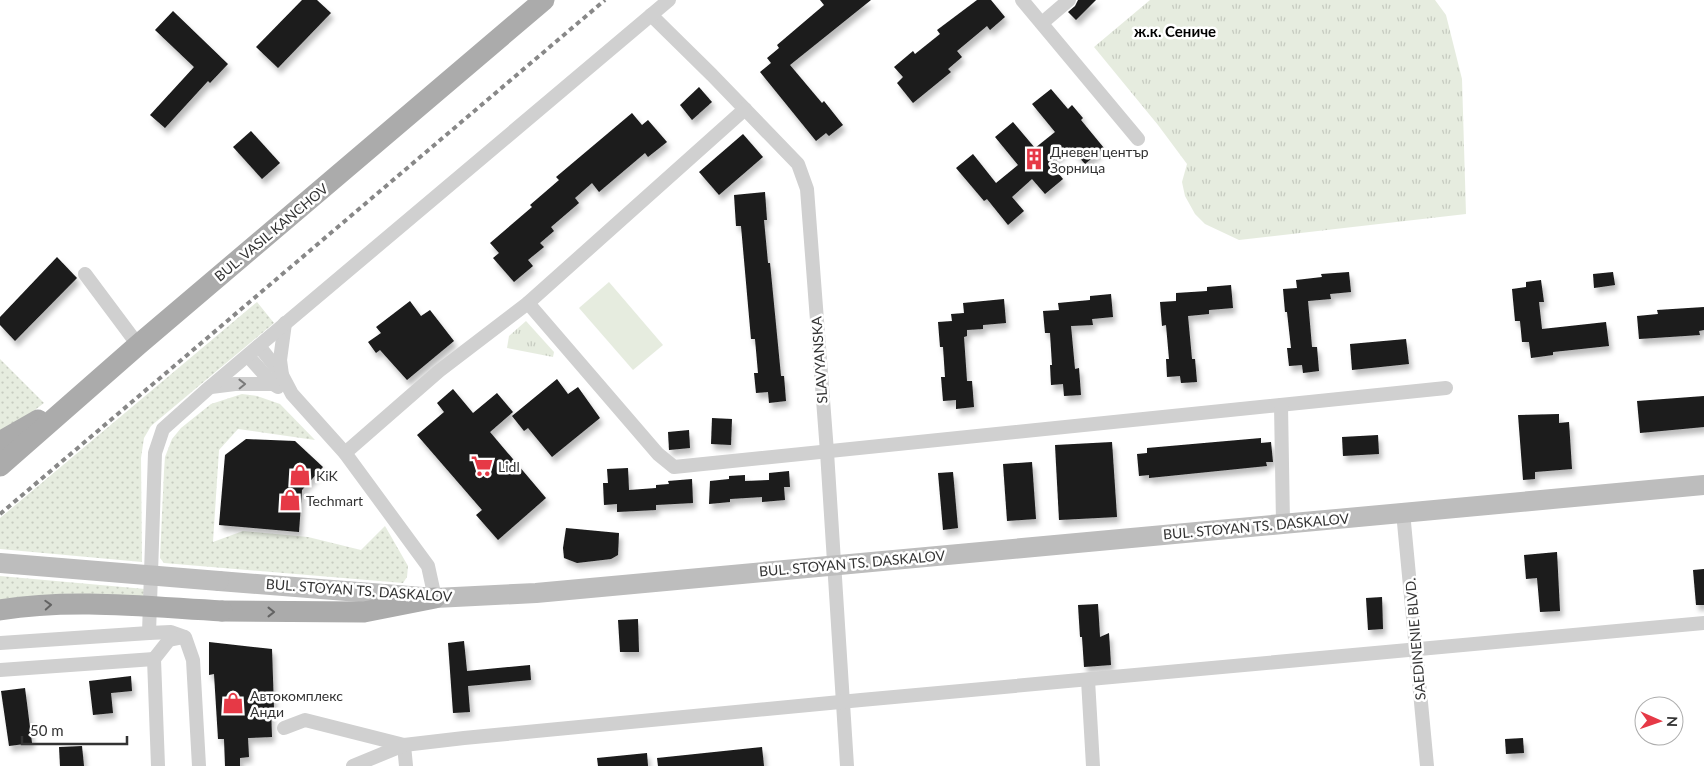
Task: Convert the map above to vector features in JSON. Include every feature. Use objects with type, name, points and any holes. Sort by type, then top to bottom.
[{"type":"main road","name":"BUL. VASIL KANCHOV","points":[[0,466],[138,345],[544,0]]},
{"type":"main road","points":[[0,442],[75,399]]},
{"type":"main road","points":[[0,610],[85,604],[222,611],[364,612],[436,598]]},
{"type":"street","points":[[149,632],[155,453],[163,428],[668,0]]},
{"type":"street","points":[[1022,0],[1138,139]]},
{"type":"street","points":[[1042,23],[1069,0]]},
{"type":"street","name":"SLAVYANSKA","points":[[650,15],[798,164],[807,189],[847,766]]},
{"type":"street","points":[[345,454],[439,371],[528,303],[744,109]]},
{"type":"street","points":[[85,274],[138,345]]},
{"type":"street","points":[[528,303],[658,454],[674,468],[1446,388]]},
{"type":"street","points":[[278,380],[286,323]]},
{"type":"street","points":[[259,346],[278,380]]},
{"type":"street","points":[[248,356],[292,394],[345,454],[428,566],[436,598]]},
{"type":"street","points":[[210,387],[278,380]]},
{"type":"street","points":[[1281,405],[1282,523]]},
{"type":"street","name":"BUL. STOYAN TS. DASKALOV","points":[[0,562],[436,598],[536,593],[1704,485]]},
{"type":"street","name":"SAEDINENIE BLVD.","points":[[1404,512],[1427,766]]},
{"type":"street","points":[[353,766],[404,745],[842,702],[1704,624]]},
{"type":"street","points":[[0,643],[149,632],[171,632],[185,636]]},
{"type":"street","points":[[158,766],[154,659],[169,640],[185,636]]},
{"type":"street","points":[[185,636],[194,660],[199,766]]},
{"type":"street","points":[[0,670],[154,659]]},
{"type":"street","points":[[1088,680],[1093,766]]},
{"type":"street","points":[[284,728],[305,720],[404,745]]},
{"type":"street","points":[[404,745],[406,766]]},
{"type":"green space","points":[[1150,0],[1435,0],[1446,15],[1462,79],[1466,214],[1239,240],[1205,224],[1195,214],[1185,196],[1182,182],[1187,164],[1158,125],[1094,47]]},
{"type":"green space","points":[[609,282],[663,345],[633,370],[579,308]]},
{"type":"green space","points":[[257,302],[274,323],[151,426],[144,438],[141,458],[142,562],[0,549],[0,518]]},
{"type":"green space","points":[[526,321],[554,352],[553,357],[507,348],[509,336]]},
{"type":"green space","points":[[0,359],[44,403],[0,432]]},
{"type":"green space","points":[[242,394],[257,396],[280,404],[315,440],[238,429],[219,450],[213,542],[243,531],[308,537],[361,550],[385,526],[408,566],[407,577],[403,583],[164,563],[160,558],[164,471],[165,457],[172,439],[181,428],[211,404]]},
{"type":"green space","points":[[0,576],[145,589],[145,600],[0,603]]},
{"type":"building","points":[[302,0],[317,0],[331,13],[278,68],[256,47]]},
{"type":"building","points":[[820,0],[871,0],[790,65],[822,103],[824,101],[843,125],[829,136],[826,133],[816,141],[760,72],[771,63],[767,58],[779,48],[777,45],[824,5]]},
{"type":"building","points":[[977,0],[991,0],[1005,17],[990,30],[987,26],[957,51],[962,57],[948,69],[951,72],[913,103],[897,83],[903,77],[894,67],[913,51],[915,54],[940,34],[937,30]]},
{"type":"building","points":[[1078,0],[1096,0],[1076,20],[1068,12],[1075,6]]},
{"type":"building","points":[[173,11],[228,64],[210,83],[208,81],[165,128],[150,115],[194,67],[155,30]]},
{"type":"building","points":[[699,87],[712,102],[692,120],[680,105]]},
{"type":"building","name":"Дневен център Зорница","points":[[1051,89],[1068,109],[1072,105],[1083,118],[1081,120],[1104,148],[1085,164],[1070,147],[1050,163],[1063,179],[1045,194],[1032,179],[1012,197],[1024,211],[1008,225],[987,199],[984,201],[956,168],[973,154],[996,183],[1018,165],[995,137],[1013,122],[1035,148],[1055,132],[1032,104]]},
{"type":"building","points":[[632,113],[642,125],[648,120],[667,142],[648,157],[645,153],[599,192],[592,183],[575,198],[579,203],[551,227],[554,231],[540,243],[544,247],[528,260],[533,266],[514,282],[493,258],[499,253],[490,243],[532,207],[530,205],[559,180],[556,177]]},
{"type":"building","points":[[251,131],[280,163],[262,179],[233,147]]},
{"type":"building","points":[[743,134],[763,157],[719,195],[699,172]]},
{"type":"building","points":[[765,192],[767,220],[764,220],[768,263],[770,263],[781,376],[784,376],[786,401],[769,403],[768,392],[756,393],[754,373],[758,373],[755,339],[751,339],[741,226],[736,226],[734,195]]},
{"type":"building","points":[[57,257],[77,278],[15,341],[0,325],[0,317]]},
{"type":"building","points":[[1349,272],[1351,292],[1330,294],[1331,299],[1308,301],[1312,347],[1317,347],[1319,371],[1303,373],[1302,365],[1289,366],[1287,348],[1291,348],[1283,289],[1297,288],[1296,280],[1322,277],[1321,274]]},
{"type":"building","points":[[1613,272],[1615,285],[1594,288],[1593,274]]},
{"type":"building","points":[[1541,280],[1544,302],[1539,302],[1542,329],[1606,322],[1609,346],[1553,352],[1553,355],[1531,358],[1529,342],[1522,342],[1520,321],[1515,321],[1512,289],[1526,287],[1526,282]]},
{"type":"building","points":[[1231,285],[1233,308],[1209,310],[1209,314],[1188,316],[1192,359],[1195,359],[1197,382],[1181,383],[1180,376],[1167,377],[1166,359],[1169,359],[1166,325],[1162,326],[1160,302],[1176,301],[1176,293],[1207,291],[1207,287]]},
{"type":"building","points":[[1111,294],[1113,317],[1092,319],[1093,325],[1071,326],[1075,369],[1079,368],[1081,395],[1064,396],[1063,384],[1051,385],[1050,333],[1045,333],[1043,311],[1059,310],[1058,303],[1090,300],[1090,296]]},
{"type":"building","points":[[1004,299],[1006,323],[983,325],[983,329],[967,330],[967,336],[964,337],[967,381],[972,381],[974,407],[956,409],[956,400],[943,401],[941,377],[945,377],[943,347],[940,347],[938,322],[952,321],[951,314],[964,313],[963,303]]},
{"type":"building","points":[[410,301],[421,316],[430,310],[454,341],[407,380],[380,350],[376,353],[368,342],[381,333],[376,327]]},
{"type":"building","points":[[1704,307],[1704,330],[1699,331],[1700,335],[1639,339],[1637,316],[1658,314],[1657,310]]},
{"type":"building","points":[[1406,339],[1409,364],[1352,370],[1350,344]]},
{"type":"building","points":[[557,379],[568,394],[578,387],[600,418],[552,457],[528,428],[524,431],[512,416]]},
{"type":"building","name":"Lidl","points":[[453,389],[473,413],[497,393],[513,412],[490,432],[546,498],[498,540],[476,515],[482,510],[417,435],[444,412],[437,403]]},
{"type":"building","points":[[1704,396],[1704,427],[1640,433],[1637,401]]},
{"type":"building","points":[[1559,414],[1559,423],[1569,422],[1572,469],[1535,472],[1535,479],[1523,480],[1518,415]]},
{"type":"building","points":[[712,418],[732,419],[731,445],[711,444]]},
{"type":"building","points":[[689,430],[690,448],[669,450],[668,432]]},
{"type":"building","points":[[1378,435],[1379,454],[1343,456],[1342,437]]},
{"type":"building","points":[[1261,438],[1261,443],[1271,442],[1273,462],[1266,462],[1267,466],[1149,478],[1149,475],[1139,476],[1137,454],[1147,453],[1147,448]]},
{"type":"building","points":[[246,439],[295,441],[323,467],[302,490],[299,532],[219,525],[225,455]]},
{"type":"building","points":[[1112,442],[1117,517],[1059,520],[1055,445]]},
{"type":"building","points":[[1032,462],[1036,519],[1007,521],[1003,464]]},
{"type":"building","points":[[628,468],[629,490],[656,488],[656,485],[669,484],[668,481],[692,479],[693,503],[656,505],[656,510],[617,512],[617,504],[604,505],[603,483],[608,483],[607,469]]},
{"type":"building","points":[[789,471],[790,487],[784,487],[785,500],[762,502],[762,497],[730,499],[730,502],[709,504],[710,481],[729,479],[729,476],[745,475],[745,481],[769,480],[769,473]]},
{"type":"building","points":[[953,472],[958,528],[943,530],[938,473]]},
{"type":"building","points":[[566,528],[619,533],[618,555],[611,559],[577,563],[564,558],[563,548]]},
{"type":"building","points":[[1557,552],[1560,611],[1540,612],[1537,578],[1526,579],[1524,555]]},
{"type":"building","points":[[1704,569],[1704,605],[1696,605],[1693,570]]},
{"type":"building","points":[[1382,597],[1383,629],[1368,630],[1366,598]]},
{"type":"building","points":[[1098,604],[1100,637],[1109,633],[1111,665],[1084,667],[1078,605]]},
{"type":"building","points":[[638,619],[639,652],[620,652],[618,620]]},
{"type":"building","points":[[464,641],[467,671],[530,665],[531,680],[468,686],[470,712],[453,713],[448,643]]},
{"type":"building","points":[[209,642],[272,649],[274,709],[271,709],[272,737],[248,738],[249,757],[240,758],[240,766],[225,766],[224,739],[218,739],[214,674],[209,675]]},
{"type":"building","points":[[131,676],[132,691],[111,693],[113,713],[93,715],[89,681]]},
{"type":"building","points":[[25,688],[32,743],[9,746],[1,691]]},
{"type":"building","points":[[1523,738],[1524,753],[1506,754],[1505,739]]},
{"type":"building","points":[[82,746],[84,766],[60,766],[59,747]]},
{"type":"building","points":[[762,747],[764,766],[658,766],[657,758]]},
{"type":"building","points":[[647,753],[648,766],[598,766],[597,758]]},
{"type":"railway","points":[[0,514],[605,0]]},
{"type":"place","name":"Дневен център Зорница","points":[[1034,159]]},
{"type":"place","name":"Lidl","points":[[482,466]]},
{"type":"place","name":"KiK","points":[[300,475]]},
{"type":"place","name":"Techmart","points":[[290,500]]},
{"type":"place","name":"Автокомплекс Анди","points":[[233,703]]},
{"type":"district","name":"ж.к. Сениче","points":[[1175,31]]}]
